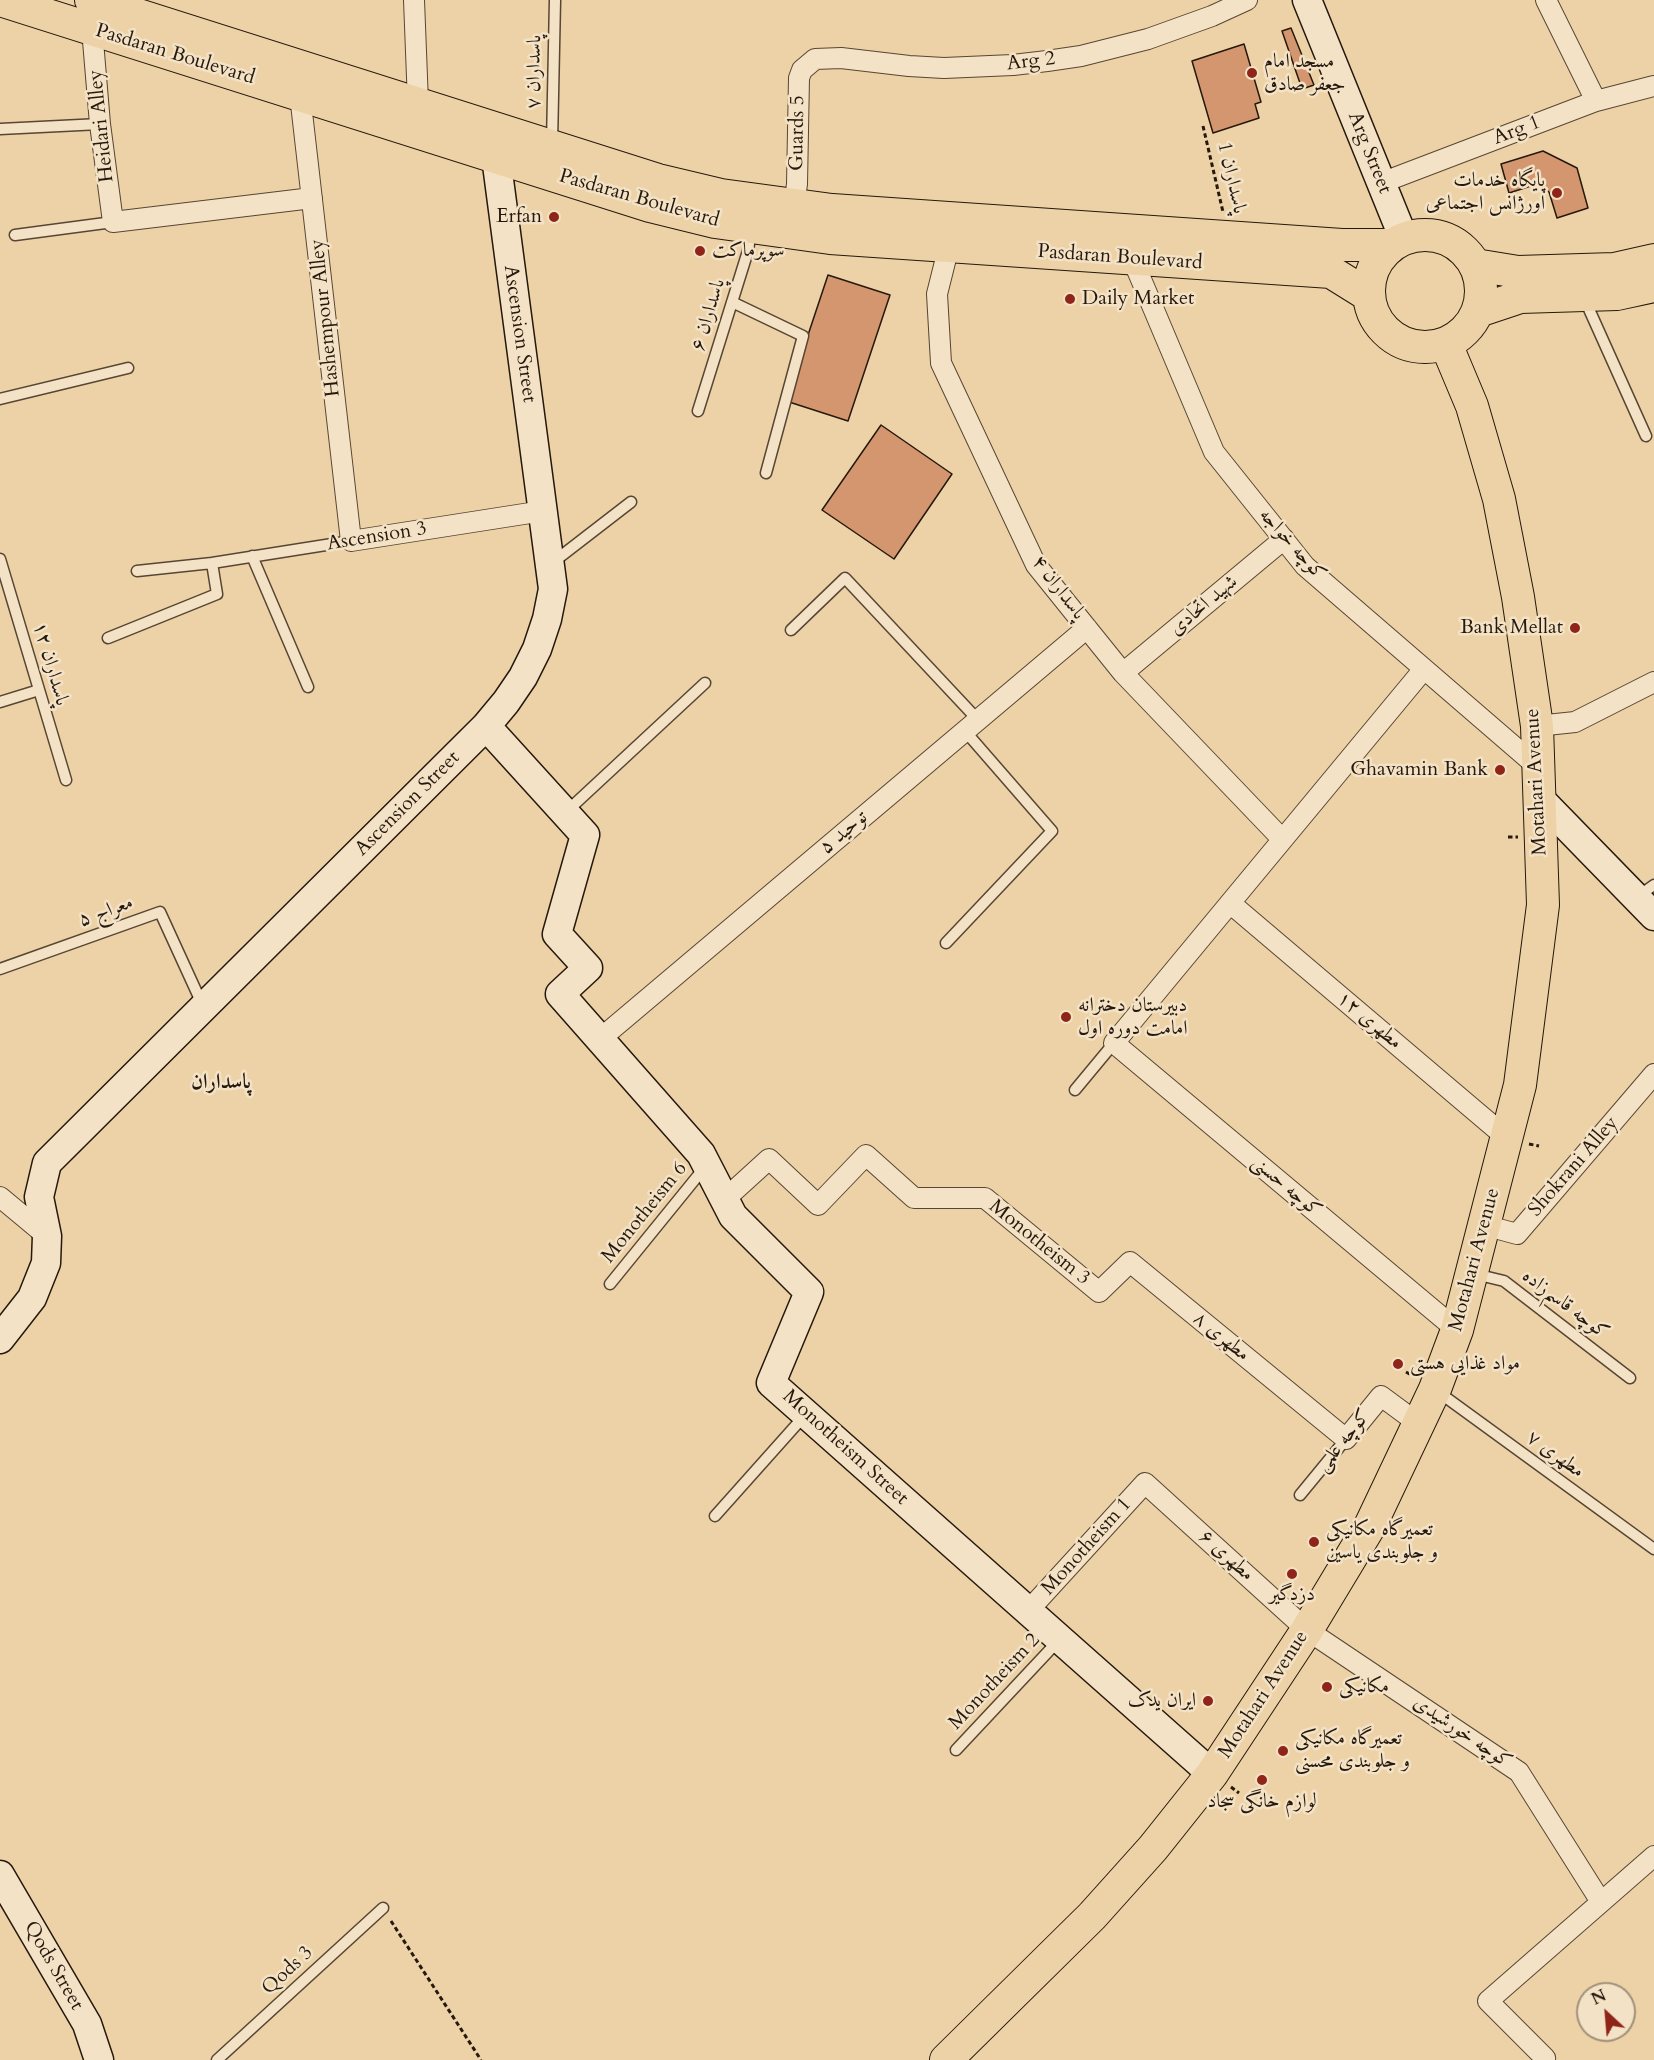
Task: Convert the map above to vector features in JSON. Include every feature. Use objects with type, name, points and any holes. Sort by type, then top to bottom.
[{"type":"main road","name":"Pasdaran Boulevard","points":[[0,0],[92,15],[418,103],[658,180],[721,195],[832,210],[1342,245],[1399,242]]},
{"type":"main road","name":"Pasdaran Boulevard","points":[[92,15],[300,95],[650,206],[751,228],[830,238],[1331,272],[1368,295]]},
{"type":"main road","points":[[1427,235],[1450,241],[1468,255],[1475,265],[1481,287],[1478,310],[1465,331],[1446,344],[1423,348],[1411,346],[1390,336],[1375,318],[1368,295],[1372,272],[1384,252],[1399,242],[1427,235]]},
{"type":"main road","points":[[1475,265],[1518,272],[1614,269],[1654,260]]},
{"type":"main road","points":[[1478,310],[1520,297],[1617,294],[1654,286]]},
{"type":"main road","name":"Motahari Avenue","points":[[946,2060],[1092,1916],[1153,1848],[1212,1774],[1306,1630],[1371,1524],[1435,1389],[1457,1330],[1520,1085],[1543,905],[1537,726],[1518,597],[1499,499],[1472,406],[1446,344]]},
{"type":"street","points":[[414,0],[418,103]]},
{"type":"street","name":"Arg 2","points":[[808,63],[824,57],[944,68],[1047,62],[1148,39],[1212,16],[1247,0]]},
{"type":"street","name":"Arg Street","points":[[1306,0],[1381,183],[1399,242]]},
{"type":"street","points":[[1546,0],[1596,100]]},
{"type":"street","name":"Heidari Alley","points":[[92,15],[100,124],[113,222]]},
{"type":"street","name":"Guards 5","points":[[794,206],[797,184],[799,78],[808,63]]},
{"type":"street","name":"Arg 1","points":[[1381,183],[1596,100],[1654,86]]},
{"type":"street","name":"Hashempour Alley","points":[[300,95],[351,541]]},
{"type":"street","name":"Ascension Street","points":[[0,1339],[32,1298],[46,1263],[47,1236],[39,1197],[47,1163],[486,726],[524,677],[537,649],[547,619],[553,589],[496,157]]},
{"type":"street","points":[[113,222],[312,198]]},
{"type":"street","name":"پاسداران ۴","points":[[949,246],[937,294],[941,363],[1036,565],[1124,673],[1282,839]]},
{"type":"street","name":"کوچه خواجه","points":[[1132,258],[1214,453],[1305,566],[1539,768]]},
{"type":"street","name":"Ascension 3","points":[[351,541],[543,511]]},
{"type":"street","name":"شهید اتحادی","points":[[1124,673],[1284,539]]},
{"type":"street","name":"توحید ۵","points":[[600,1039],[1088,628]]},
{"type":"street","points":[[1114,1043],[1424,669]]},
{"type":"street","points":[[1537,726],[1575,722],[1654,682]]},
{"type":"street","name":"Monotheism Street","points":[[486,726],[585,835],[557,934],[588,968],[560,994],[701,1154],[733,1216],[809,1292],[771,1383],[1212,1774]]},
{"type":"street","points":[[1540,799],[1648,900]]},
{"type":"street","name":"مطهری ۱۲","points":[[1230,903],[1507,1138]]},
{"type":"street","name":"کوچه حسنی","points":[[1114,1043],[1457,1330]]},
{"type":"street","name":"Shokrani Alley","points":[[1484,1226],[1517,1234],[1654,1074]]},
{"type":"street","name":"Monotheism 3","points":[[725,1200],[769,1159],[818,1205],[866,1155],[914,1198],[985,1198],[1099,1292]]},
{"type":"street","points":[[0,1197],[47,1236]]},
{"type":"street","name":"مطهری ۸","points":[[1099,1292],[1130,1262],[1346,1440]]},
{"type":"street","name":"کوچه علمی","points":[[1346,1440],[1382,1396],[1419,1424]]},
{"type":"street","name":"Monotheism 1","points":[[1028,1611],[1145,1483]]},
{"type":"street","name":"مطهری ۶","points":[[1145,1483],[1306,1630]]},
{"type":"street","name":"کوچه خورشیدی","points":[[1306,1630],[1519,1772],[1601,1902]]},
{"type":"street","points":[[1544,2060],[1545,2058],[1488,2001],[1654,1856]]},
{"type":"street","name":"Qods Street","points":[[0,1875],[87,2024],[99,2060]]},
{"type":"lane","name":"پاسداران ۷","points":[[551,146],[555,0]]},
{"type":"lane","points":[[0,129],[100,124]]},
{"type":"lane","points":[[15,235],[113,222]]},
{"type":"lane","name":"پاسداران ۶","points":[[698,411],[748,250],[751,228]]},
{"type":"lane","points":[[1583,295],[1646,435]]},
{"type":"lane","points":[[732,302],[803,336],[766,473]]},
{"type":"lane","points":[[0,399],[128,368]]},
{"type":"lane","points":[[549,565],[631,502]]},
{"type":"lane","name":"Ascension 3","points":[[137,572],[212,563],[351,541]]},
{"type":"lane","points":[[252,556],[308,687]]},
{"type":"lane","name":"پاسداران ۱۲","points":[[0,559],[66,780]]},
{"type":"lane","points":[[108,638],[217,594],[212,563]]},
{"type":"lane","points":[[791,630],[845,578],[972,725],[1052,831],[946,943]]},
{"type":"lane","points":[[565,813],[705,683]]},
{"type":"lane","points":[[0,702],[39,690]]},
{"type":"lane","name":"معراج ۵","points":[[0,969],[160,912],[203,1006]]},
{"type":"lane","points":[[1075,1090],[1114,1043]]},
{"type":"lane","name":"Monotheism 6","points":[[610,1284],[707,1165]]},
{"type":"lane","name":"کوچه قاسم‌زاده","points":[[1472,1273],[1504,1281],[1630,1378]]},
{"type":"lane","name":"مطهری ۷","points":[[1435,1389],[1654,1549]]},
{"type":"lane","points":[[715,1516],[806,1414]]},
{"type":"lane","name":"کوچه علمی","points":[[1300,1495],[1346,1440]]},
{"type":"lane","name":"Monotheism 2","points":[[956,1750],[1060,1639]]},
{"type":"lane","name":"Qods 3","points":[[217,2060],[383,1908]]},
{"type":"path","name":"پاسداران 1","points":[[1203,126],[1229,237]]},
{"type":"path","points":[[383,1908],[481,2060]]},
{"type":"building","points":[[1291,28],[1314,85],[1302,89],[1282,31]]},
{"type":"building","points":[[1244,44],[1261,102],[1255,104],[1259,118],[1213,133],[1192,61]]},
{"type":"building","points":[[1543,151],[1577,168],[1588,208],[1557,218],[1549,192],[1537,184],[1509,193],[1501,164]]},
{"type":"building","points":[[828,275],[890,295],[848,421],[786,401]]},
{"type":"building","points":[[881,425],[952,474],[894,559],[822,510]]},
{"type":"place","name":"مسجد امام جعفر صادق","points":[[1252,73]]},
{"type":"place","name":"پایگاه خدمات اورژانس اجتماعی","points":[[1557,193]]},
{"type":"place","name":"Erfan","points":[[554,217]]},
{"type":"place","name":"سوپرماکت","points":[[700,251]]},
{"type":"place","name":"Daily Market","points":[[1070,299]]},
{"type":"place","name":"Bank Mellat","points":[[1575,628]]},
{"type":"place","name":"Ghavamin Bank","points":[[1500,770]]},
{"type":"place","name":"دبیرستان دخترانه امامت دوره اول","points":[[1066,1017]]},
{"type":"place","name":"مواد غذایی هستی","points":[[1398,1364]]},
{"type":"place","name":"تعمیرگاه مکانیکی و جلوبندی یاسین","points":[[1314,1542]]},
{"type":"place","name":"دزدگیر","points":[[1292,1574]]},
{"type":"place","name":"مکانیکی","points":[[1327,1687]]},
{"type":"place","name":"ایران یدک","points":[[1208,1701]]},
{"type":"place","name":"تعمیرگاه مکانیکی و جلوبندی محسنی","points":[[1283,1751]]},
{"type":"place","name":"لوازم خانگی سجاد","points":[[1262,1780]]},
{"type":"district","name":"پاسداران","points":[[221,1083]]}]
